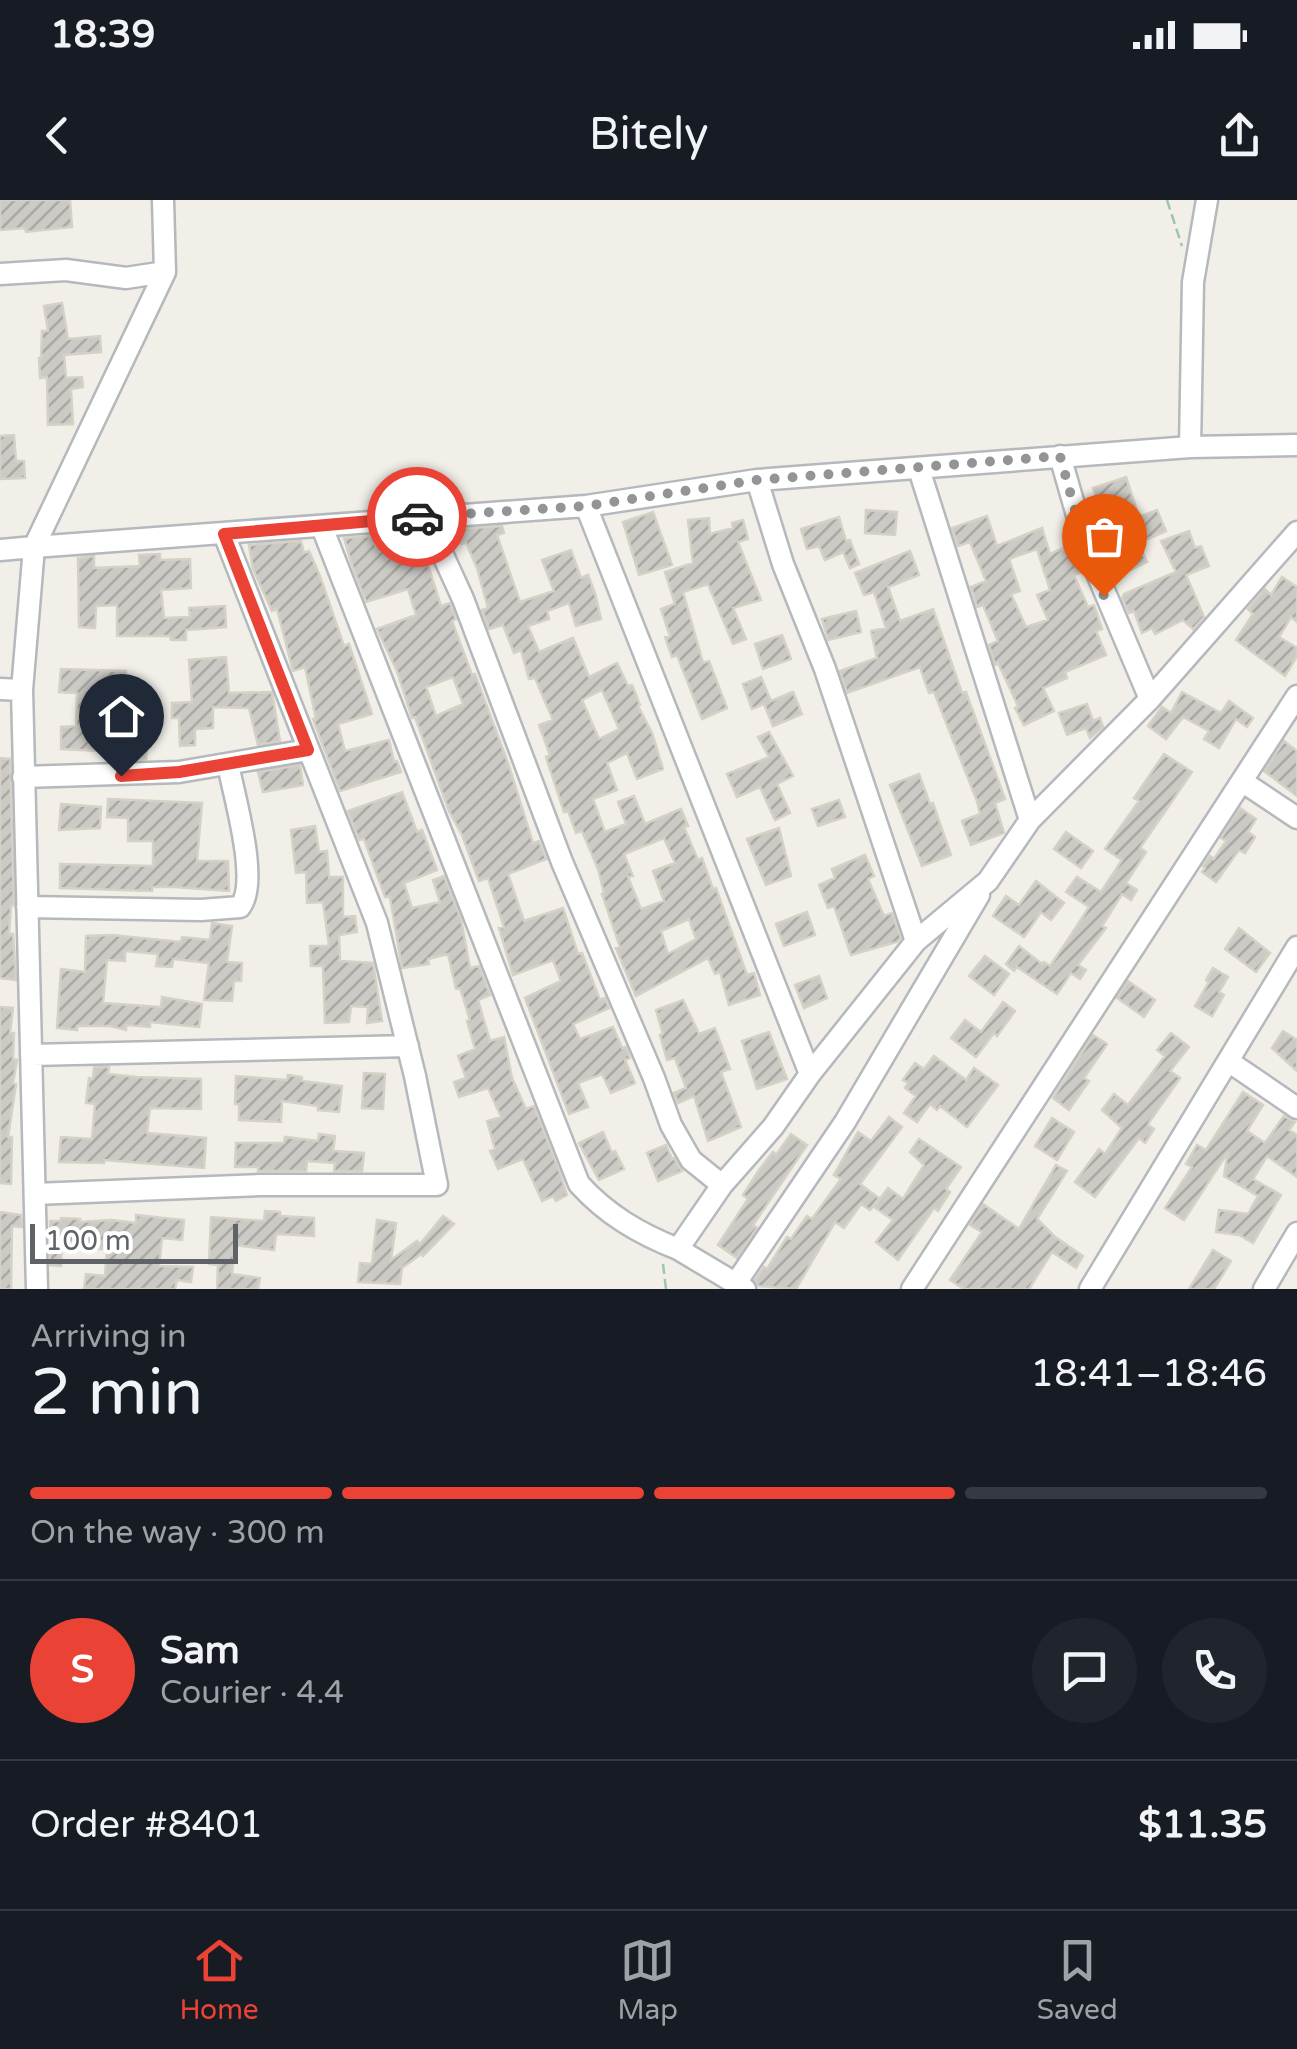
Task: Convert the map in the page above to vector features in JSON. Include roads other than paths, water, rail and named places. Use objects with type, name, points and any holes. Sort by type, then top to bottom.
[{"type":"street","points":[[37,1289],[22,690],[34,547],[166,272],[163,200]]},
{"type":"street","points":[[1190,447],[1194,282],[1208,200]]},
{"type":"street","points":[[0,274],[66,270],[126,278],[166,272]]},
{"type":"street","points":[[0,550],[586,506],[757,480],[1190,447],[1297,445]]},
{"type":"street","points":[[1060,456],[1086,550],[1150,698]]},
{"type":"street","points":[[918,469],[1030,820]]},
{"type":"street","points":[[757,480],[916,942]]},
{"type":"street","points":[[586,506],[810,1074]]},
{"type":"street","points":[[425,516],[463,598],[562,862],[671,1125],[691,1160],[722,1185]]},
{"type":"street","points":[[322,528],[580,1184],[597,1204],[625,1224],[740,1286],[845,1122],[988,880],[1030,820],[1150,698],[1297,532]]},
{"type":"street","points":[[35,1194],[260,1185],[437,1185],[377,924],[224,534]]},
{"type":"street","points":[[0,689],[22,690]]},
{"type":"street","points":[[912,1289],[1297,696]]},
{"type":"street","points":[[23,777],[121,776],[308,750]]},
{"type":"street","points":[[27,907],[202,910],[240,906],[249,888],[249,868],[228,764]]},
{"type":"street","points":[[1243,782],[1297,818]]},
{"type":"street","points":[[670,1246],[773,1127],[810,1074],[916,942],[988,880]]},
{"type":"street","points":[[1090,1289],[1297,947]]},
{"type":"street","points":[[30,1055],[408,1046]]},
{"type":"street","points":[[1228,1061],[1297,1108]]},
{"type":"street","points":[[1264,1289],[1296,1238]]}]
